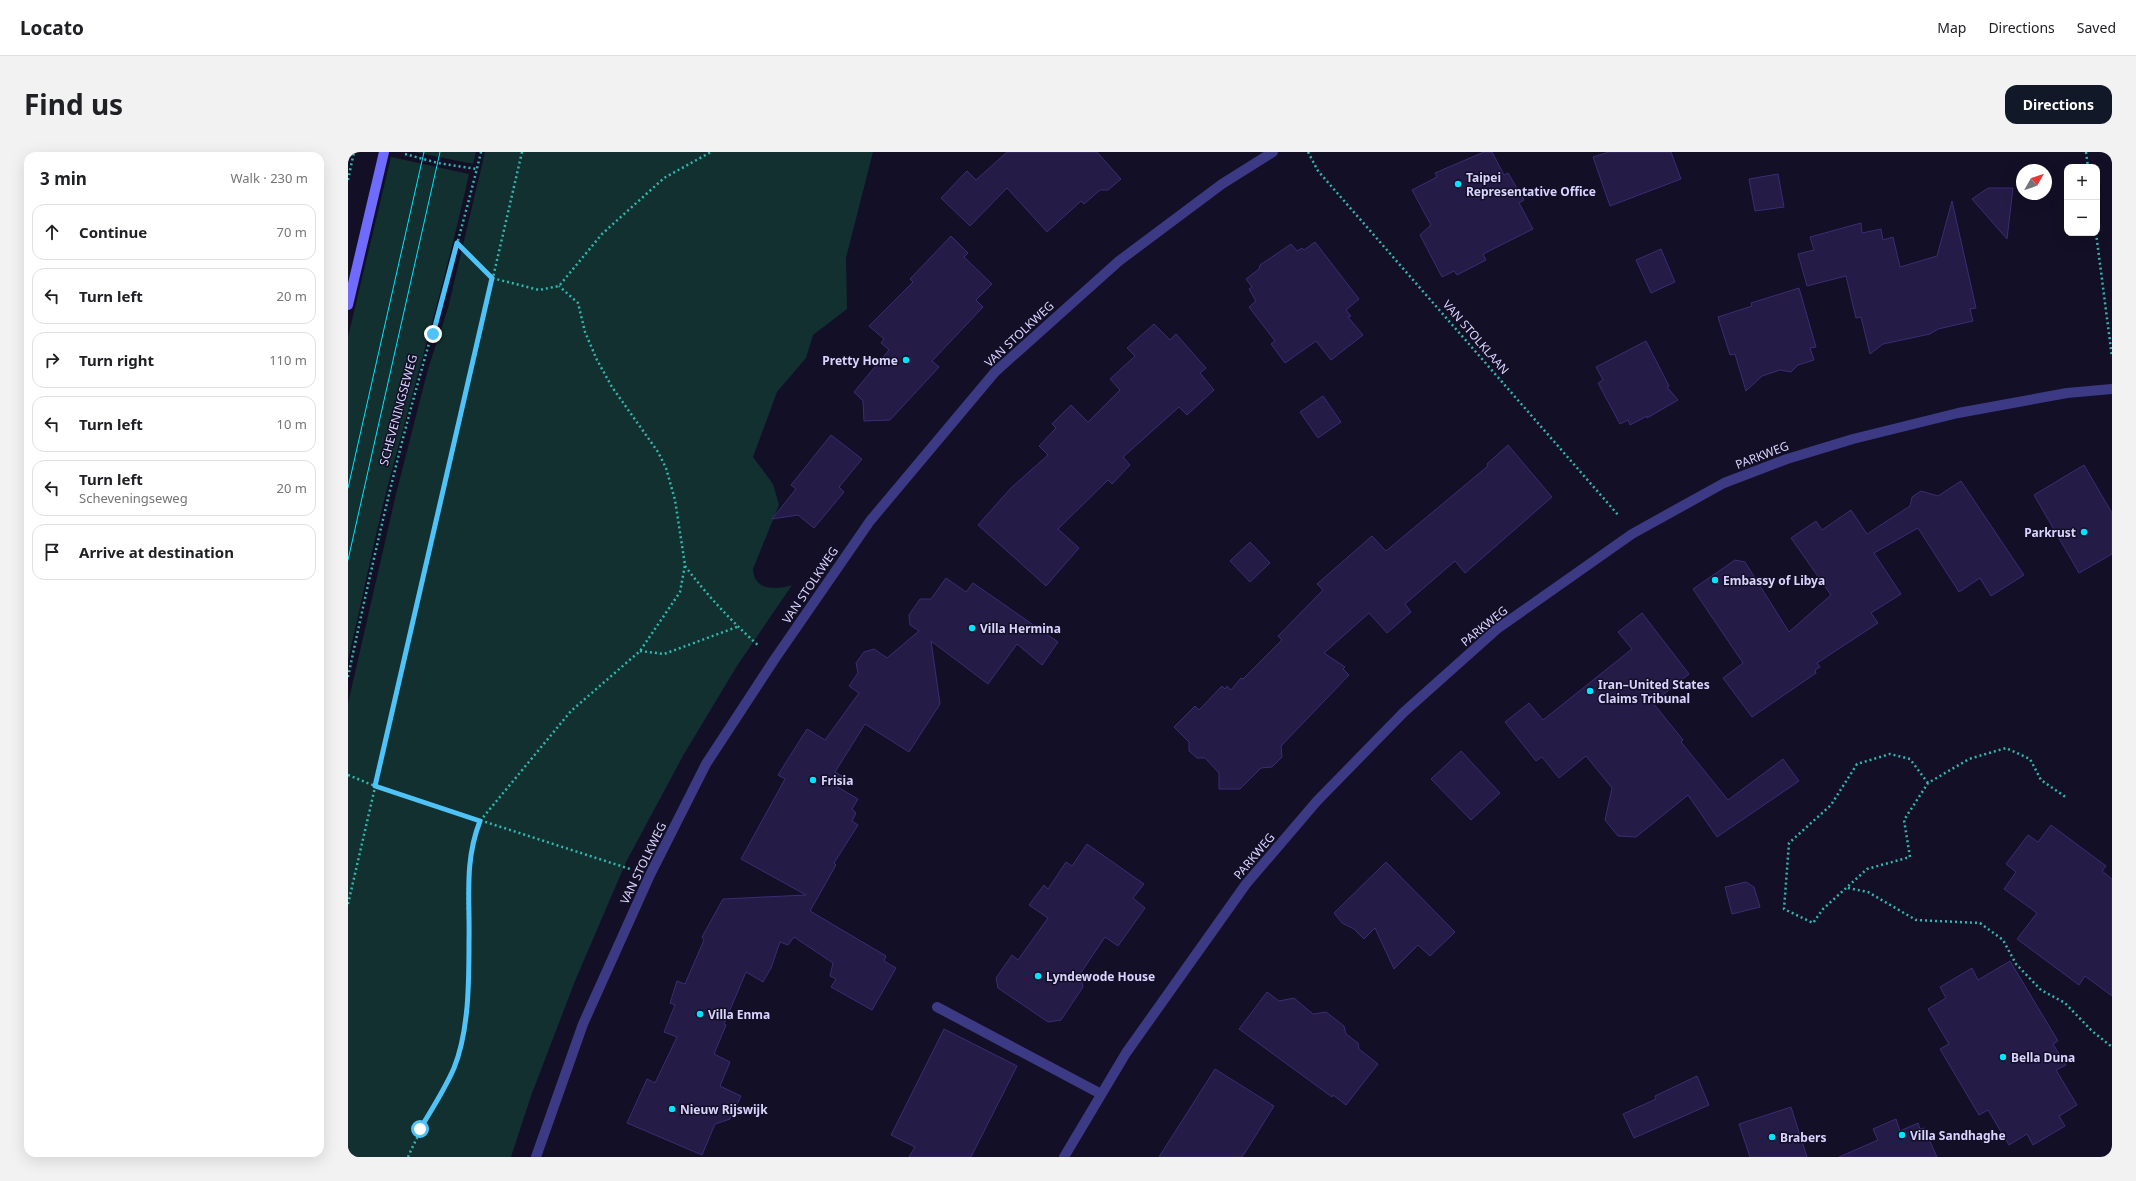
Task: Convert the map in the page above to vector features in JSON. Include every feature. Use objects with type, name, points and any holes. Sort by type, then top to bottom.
[{"type":"street","points":[[348,305],[384,152]]},
{"type":"street","name":"VAN STOLKWEG","points":[[536,1157],[583,1024],[650,875],[706,764],[774,660],[870,521],[995,372],[1119,261],[1222,184],[1273,152]]},
{"type":"street","name":"PARKWEG","points":[[1064,1157],[1126,1053],[1246,884],[1317,801],[1404,712],[1497,629],[1632,534],[1724,483],[1787,459],[1853,439],[1958,413],[2067,394],[2112,389]]},
{"type":"street","points":[[936,1007],[1101,1094]]},
{"type":"path","points":[[348,180],[354,152]]},
{"type":"path","name":"SCHEVENINGSEWEG","points":[[348,676],[377,546],[407,423],[446,288],[481,152]]},
{"type":"path","points":[[348,904],[522,152]]},
{"type":"path","points":[[457,243],[492,278],[539,290],[559,286],[602,234],[664,178],[711,152]]},
{"type":"path","name":"VAN STOLKLAAN","points":[[1308,152],[1318,171],[1606,500],[1632,534]]},
{"type":"path","points":[[2086,152],[2088,164]]},
{"type":"path","points":[[414,157],[477,169]]},
{"type":"path","points":[[2096,236],[2112,357]]},
{"type":"path","points":[[408,1157],[420,1129],[454,1067],[462,1035],[468,986],[470,940],[468,870],[474,837],[480,821],[571,711],[640,651],[680,592],[685,565],[675,500],[666,468],[658,452],[612,387],[597,360],[585,332],[578,303],[559,286]]},
{"type":"path","points":[[685,565],[703,590],[737,627],[774,660]]},
{"type":"path","points":[[640,651],[664,654],[737,627]]},
{"type":"path","points":[[1928,783],[1910,759],[1890,754],[1857,764],[1830,805],[1789,843],[1784,910],[1813,923],[1823,909],[1848,888],[1867,869],[1910,857],[1904,820],[1928,783],[1969,759],[2006,748],[2030,759],[2041,780],[2067,798]]},
{"type":"path","points":[[348,775],[375,786],[480,821],[650,875]]},
{"type":"path","points":[[1848,888],[1868,892],[1916,920],[1980,923],[2003,940],[2016,964],[2042,990],[2065,1003],[2092,1031],[2112,1047]]},
{"type":"green space","points":[[414,152],[476,152],[473,164]]},
{"type":"green space","points":[[485,152],[873,152],[846,258],[847,309],[813,335],[806,358],[777,392],[753,457],[773,484],[779,505],[753,569],[754,576],[757,581],[767,587],[779,588],[792,585],[737,666],[684,754],[626,862],[575,981],[531,1096],[511,1157],[348,1157],[348,703],[396,494],[428,369],[448,308]]},
{"type":"green space","points":[[391,157],[469,174],[440,291],[398,446],[348,660],[348,337]]},
{"type":"building","points":[[1007,152],[1097,152],[1121,179],[1108,190],[1100,190],[1084,204],[1081,201],[1047,232],[1007,188],[970,226],[941,198],[967,171],[976,180]]},
{"type":"building","points":[[1484,152],[1492,152],[1504,175],[1508,173],[1524,200],[1519,203],[1533,229],[1483,254],[1486,260],[1457,275],[1454,271],[1442,277],[1420,235],[1431,225],[1412,190],[1437,177],[1435,173]]},
{"type":"building","points":[[1609,152],[1671,152],[1681,179],[1610,206],[1593,157]]},
{"type":"building","points":[[1778,174],[1784,207],[1755,211],[1749,179]]},
{"type":"building","points":[[1988,188],[2013,188],[2007,239],[1972,199]]},
{"type":"building","points":[[1952,201],[1976,308],[1970,309],[1973,321],[1938,329],[1930,334],[1883,344],[1870,354],[1861,317],[1856,318],[1846,276],[1807,286],[1798,254],[1814,250],[1810,237],[1861,223],[1862,233],[1881,229],[1883,240],[1893,237],[1900,267],[1937,256]]},
{"type":"building","points":[[951,236],[968,253],[964,257],[992,284],[976,300],[983,307],[932,361],[939,367],[890,420],[864,421],[863,401],[854,392],[889,350],[881,343],[884,339],[869,326],[913,282],[910,279]]},
{"type":"building","points":[[1315,242],[1359,299],[1346,310],[1351,316],[1348,317],[1363,335],[1331,360],[1316,341],[1285,363],[1271,344],[1275,341],[1249,307],[1256,301],[1249,289],[1252,287],[1246,279],[1259,269],[1260,265],[1291,244],[1297,251],[1302,248],[1304,250]]},
{"type":"building","points":[[1661,249],[1675,282],[1651,293],[1636,260]]},
{"type":"building","points":[[1799,288],[1816,347],[1810,348],[1814,360],[1798,365],[1791,372],[1780,370],[1762,376],[1746,391],[1735,354],[1730,355],[1718,317],[1752,306],[1751,303]]},
{"type":"building","points":[[1154,324],[1170,340],[1176,334],[1206,368],[1200,373],[1214,390],[1187,415],[1179,407],[1123,457],[1130,465],[1112,484],[1108,480],[1058,529],[1079,548],[1046,586],[978,525],[1011,488],[1048,455],[1039,446],[1056,428],[1052,424],[1071,405],[1088,422],[1120,390],[1110,379],[1135,356],[1127,348]]},
{"type":"building","points":[[1646,341],[1669,386],[1667,387],[1678,400],[1647,418],[1647,416],[1630,425],[1628,420],[1620,424],[1598,383],[1603,380],[1596,367]]},
{"type":"building","points":[[1323,396],[1341,422],[1318,438],[1300,412]]},
{"type":"building","points":[[831,435],[862,459],[839,487],[844,492],[814,528],[798,515],[772,519],[796,489],[791,485]]},
{"type":"building","points":[[1508,445],[1552,497],[1465,573],[1455,561],[1405,604],[1411,612],[1387,633],[1369,613],[1324,653],[1345,667],[1343,669],[1349,675],[1281,746],[1282,757],[1272,767],[1261,768],[1240,789],[1219,789],[1219,773],[1205,758],[1197,758],[1189,751],[1189,742],[1174,727],[1195,706],[1199,710],[1222,686],[1225,689],[1227,686],[1231,690],[1241,678],[1243,679],[1282,640],[1278,636],[1323,590],[1317,584],[1372,536],[1386,551],[1488,466],[1487,464]]},
{"type":"building","name":"Parkrust","points":[[2084,465],[2112,513],[2112,554],[2079,573],[2034,495]]},
{"type":"building","points":[[1961,481],[2024,575],[1991,596],[1980,578],[1959,592],[1918,528],[1874,553],[1901,594],[1871,613],[1878,623],[1817,663],[1820,667],[1815,670],[1816,673],[1752,717],[1723,678],[1743,663],[1693,589],[1735,560],[1745,562],[1789,632],[1831,595],[1791,538],[1816,521],[1822,530],[1851,510],[1867,534],[1910,506],[1912,497],[1921,491],[1938,496]]},
{"type":"building","points":[[1250,542],[1270,563],[1250,582],[1230,561]]},
{"type":"building","points":[[946,578],[966,592],[973,583],[1058,642],[1042,665],[1017,644],[988,684],[931,641],[940,704],[909,752],[865,724],[835,772],[842,776],[836,786],[858,799],[852,809],[856,813],[852,821],[858,825],[834,863],[836,865],[810,911],[886,956],[884,961],[896,968],[872,1010],[831,987],[836,979],[830,976],[833,963],[794,937],[788,945],[780,942],[771,968],[763,982],[746,972],[724,1024],[726,1025],[714,1054],[730,1062],[720,1086],[741,1096],[730,1119],[715,1124],[702,1155],[627,1123],[647,1079],[655,1083],[677,1037],[664,1032],[675,1005],[670,1003],[677,981],[685,984],[704,940],[702,937],[723,899],[806,895],[741,859],[785,779],[778,775],[807,729],[825,740],[859,693],[849,686],[858,673],[856,663],[864,652],[874,649],[887,658],[919,631],[910,625],[909,615],[920,599],[931,599]]},
{"type":"building","points":[[1642,613],[1689,674],[1653,703],[1683,740],[1681,742],[1728,800],[1783,759],[1799,781],[1717,837],[1688,795],[1636,837],[1618,836],[1605,820],[1612,788],[1586,756],[1559,778],[1542,757],[1536,761],[1505,722],[1529,703],[1543,720],[1632,649],[1618,632]]},
{"type":"building","points":[[1461,751],[1500,793],[1471,820],[1431,779]]},
{"type":"building","points":[[2051,825],[2106,866],[2102,871],[2112,879],[2112,996],[2085,976],[2079,985],[2017,939],[2037,913],[2004,889],[2016,872],[2006,864],[2028,835],[2038,842]]},
{"type":"building","points":[[1087,844],[1144,884],[1133,898],[1145,908],[1118,946],[1105,937],[1080,974],[1083,987],[1061,1020],[1048,1022],[998,988],[996,978],[1012,955],[1018,960],[1048,918],[1029,905],[1044,885],[1048,889],[1066,862],[1072,866]]},
{"type":"building","points":[[1386,862],[1455,932],[1430,956],[1418,945],[1394,969],[1375,928],[1364,939],[1354,929],[1342,923],[1334,913]]},
{"type":"building","points":[[1746,882],[1754,887],[1760,907],[1732,914],[1725,887]]},
{"type":"building","name":"Bella Duna","points":[[2010,961],[2058,1041],[2053,1044],[2066,1065],[2056,1070],[2077,1105],[2059,1116],[2065,1126],[2033,1145],[2027,1134],[2009,1145],[1988,1110],[1979,1115],[1940,1049],[1949,1044],[1928,1009],[1946,998],[1940,987],[1972,968],[1978,980]]},
{"type":"building","points":[[1267,992],[1279,1001],[1294,998],[1313,1014],[1326,1012],[1344,1026],[1346,1034],[1358,1043],[1359,1049],[1378,1064],[1346,1105],[1333,1095],[1332,1097],[1239,1029]]},
{"type":"building","points":[[944,1029],[1017,1066],[971,1157],[909,1157],[915,1147],[891,1135]]},
{"type":"building","points":[[1215,1069],[1274,1106],[1253,1140],[1242,1157],[1159,1157]]},
{"type":"building","points":[[1697,1076],[1709,1105],[1634,1138],[1623,1114],[1656,1099],[1655,1096]]},
{"type":"building","name":"Brabers","points":[[1791,1107],[1807,1157],[1750,1157],[1739,1124]]},
{"type":"building","name":"Villa Sandhaghe","points":[[1896,1119],[1900,1131],[1918,1123],[1920,1129],[1924,1128],[1937,1157],[1839,1157],[1878,1140],[1873,1129]]},
{"type":"tram line","points":[[348,488],[424,152]]},
{"type":"tram line","points":[[348,560],[440,152]]},
{"type":"place","name":"Taipei Representative Office","points":[[1458,184]]},
{"type":"place","name":"Pretty Home","points":[[906,360]]},
{"type":"place","name":"Parkrust","points":[[2084,532]]},
{"type":"place","name":"Embassy of Libya","points":[[1715,580]]},
{"type":"place","name":"Villa Hermina","points":[[972,628]]},
{"type":"place","name":"Iran–United States Claims Tribunal","points":[[1590,691]]},
{"type":"place","name":"Frisia","points":[[813,780]]},
{"type":"place","name":"Lyndewode House","points":[[1038,976]]},
{"type":"place","name":"Villa Enma","points":[[700,1014]]},
{"type":"place","name":"Bella Duna","points":[[2003,1057]]},
{"type":"place","name":"Nieuw Rijswijk","points":[[672,1109]]},
{"type":"place","name":"Villa Sandhaghe","points":[[1902,1135]]},
{"type":"place","name":"Brabers","points":[[1772,1137]]},
{"type":"route","points":[[420,1129],[438,1099],[454,1067],[462,1035],[467,1002],[470,940],[468,870],[474,837],[480,821],[375,786],[492,278],[457,243],[433,334]]}]
